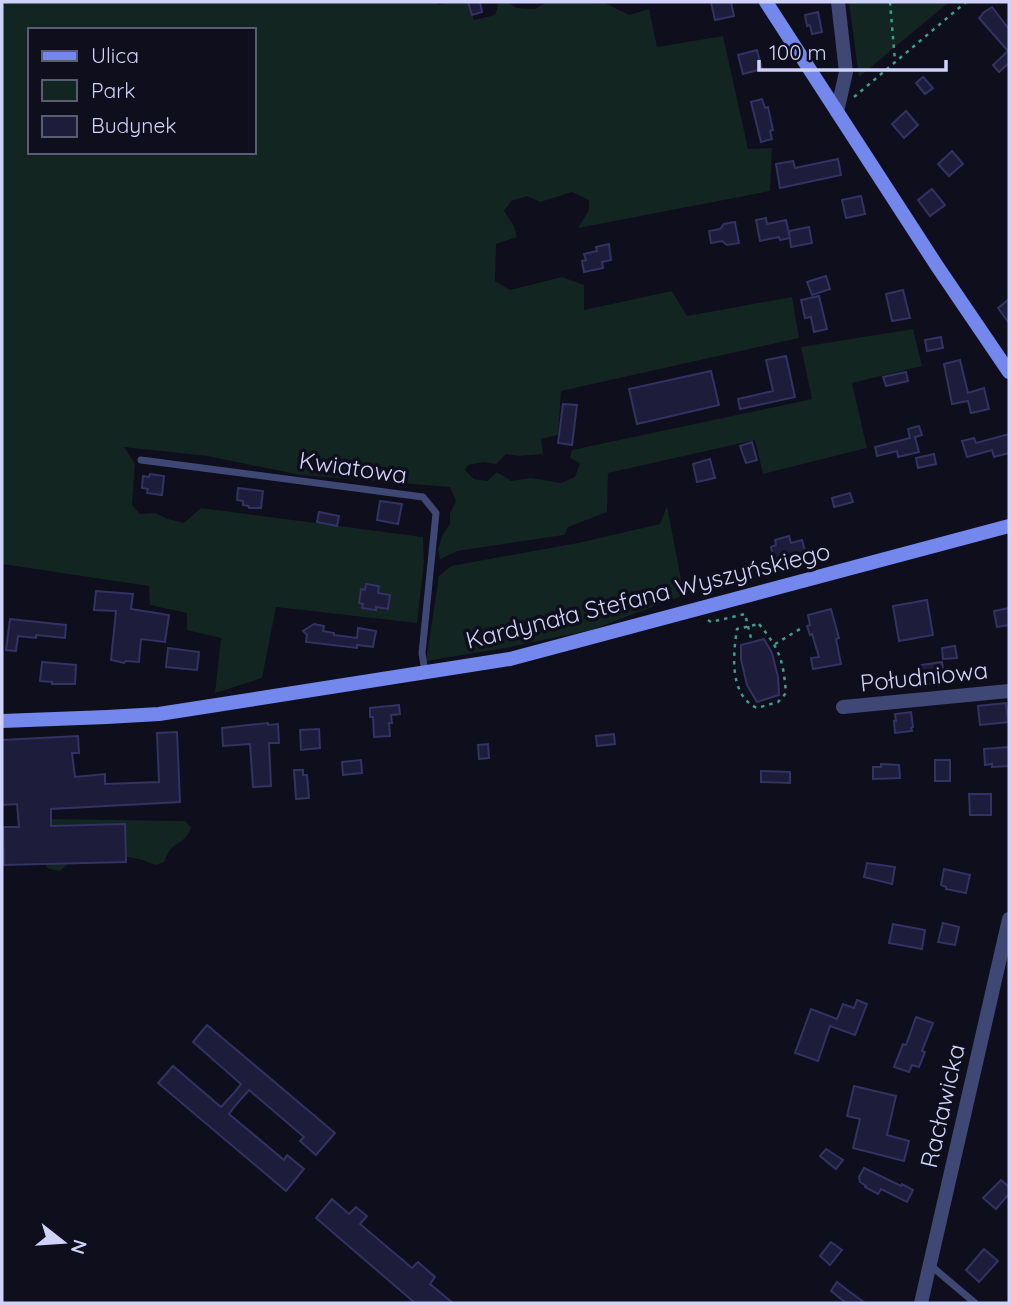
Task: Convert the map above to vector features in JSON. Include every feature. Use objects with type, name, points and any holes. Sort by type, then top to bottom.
[{"type":"street","points":[[766,2],[930,256],[1009,372]]},
{"type":"street","points":[[837,112],[846,72],[838,2]]},
{"type":"street","name":"Kardynała Stefana Wyszyńskiego","points":[[2,721],[159,714],[510,659],[660,624],[1009,526]]},
{"type":"street","name":"Południowa","points":[[843,707],[1009,691]]},
{"type":"street","name":"Racławicka","points":[[920,1303],[1009,919]]},
{"type":"lane","name":"Kwiatowa","points":[[141,460],[423,497],[436,513],[422,653],[425,673]]},
{"type":"lane","points":[[929,1265],[975,1303]]},
{"type":"path","points":[[890,2],[895,63]]},
{"type":"path","points":[[855,97],[966,2]]},
{"type":"path","points":[[745,616],[752,642]]},
{"type":"path","points":[[759,624],[775,644],[784,667],[786,693],[778,702],[757,708],[749,704],[740,689],[733,668],[737,629],[748,626],[759,624]]},
{"type":"path","points":[[775,644],[800,629]]},
{"type":"green space","points":[[2,2],[437,2],[439,5],[467,2],[474,20],[495,15],[499,2],[507,2],[517,8],[535,9],[547,2],[593,2],[605,3],[629,15],[649,9],[657,47],[723,36],[748,149],[772,148],[770,191],[578,228],[589,210],[589,200],[572,192],[540,202],[527,196],[511,201],[504,211],[514,226],[517,237],[496,244],[495,281],[510,290],[562,277],[584,285],[584,310],[672,291],[687,316],[792,297],[799,338],[561,391],[558,435],[541,439],[543,454],[506,454],[496,464],[484,462],[468,465],[465,470],[474,479],[487,481],[497,472],[511,481],[531,478],[561,483],[575,477],[580,463],[570,458],[572,450],[812,399],[801,347],[913,329],[922,366],[852,383],[867,448],[763,474],[755,440],[608,473],[607,512],[568,527],[564,535],[457,551],[440,559],[438,549],[450,524],[450,513],[456,501],[450,487],[301,475],[207,456],[124,447],[135,464],[132,505],[140,514],[155,513],[184,523],[201,508],[423,537],[424,562],[417,623],[276,607],[262,678],[215,693],[221,638],[187,630],[187,613],[150,605],[149,586],[2,564]]},
{"type":"green space","points":[[849,2],[949,2],[859,77]]},
{"type":"green space","points":[[667,506],[684,595],[591,630],[426,661],[439,576],[451,566],[578,543],[660,524]]},
{"type":"green space","points":[[46,819],[185,821],[191,827],[184,838],[170,850],[164,862],[155,865],[127,857],[77,856],[60,871],[49,869],[43,862]]},
{"type":"building","points":[[468,2],[480,2],[482,12],[472,15]]},
{"type":"building","points":[[711,2],[731,2],[734,16],[715,20]]},
{"type":"building","points":[[992,7],[1009,29],[1009,63],[999,72],[993,65],[1008,51],[979,18]]},
{"type":"building","points":[[818,12],[822,32],[812,34],[805,15]]},
{"type":"building","points":[[757,50],[762,69],[743,74],[738,55]]},
{"type":"building","points":[[923,77],[933,88],[925,94],[916,83]]},
{"type":"building","points":[[762,99],[765,108],[768,107],[773,130],[770,131],[772,139],[761,142],[751,102]]},
{"type":"building","points":[[906,111],[918,125],[904,138],[892,124]]},
{"type":"building","points":[[952,151],[963,164],[949,176],[938,164]]},
{"type":"building","points":[[838,159],[841,175],[780,188],[776,164],[793,161],[795,168]]},
{"type":"building","points":[[932,189],[945,205],[930,216],[918,200]]},
{"type":"building","points":[[861,196],[865,214],[846,218],[842,200]]},
{"type":"building","points":[[766,218],[767,224],[786,220],[790,238],[760,241],[756,220]]},
{"type":"building","points":[[735,222],[739,243],[711,243],[709,231]]},
{"type":"building","points":[[809,227],[812,243],[791,247],[789,231]]},
{"type":"building","points":[[609,244],[611,260],[602,262],[603,268],[584,272],[584,254]]},
{"type":"building","points":[[826,276],[830,289],[812,295],[807,282]]},
{"type":"building","points":[[903,290],[910,318],[892,321],[886,294]]},
{"type":"building","points":[[819,296],[827,329],[814,332],[811,317],[805,318],[801,300]]},
{"type":"building","points":[[1009,299],[1009,323],[998,308]]},
{"type":"building","points":[[941,337],[943,348],[927,351],[925,340]]},
{"type":"building","points":[[786,356],[795,397],[740,409],[738,399],[773,391],[766,360]]},
{"type":"building","points":[[960,360],[968,393],[984,388],[989,409],[971,413],[968,401],[952,404],[944,364]]},
{"type":"building","points":[[711,371],[719,405],[637,424],[629,389]]},
{"type":"building","points":[[906,372],[908,381],[886,386],[883,377]]},
{"type":"building","points":[[563,404],[577,405],[572,445],[558,443]]},
{"type":"building","points":[[919,426],[922,435],[915,437],[919,452],[898,457],[897,451],[877,456],[875,447],[910,438],[908,429]]},
{"type":"building","points":[[1009,434],[1009,453],[994,457],[992,450],[967,457],[962,441],[974,438],[976,443]]},
{"type":"building","points":[[752,442],[757,460],[746,463],[740,446]]},
{"type":"building","points":[[934,454],[936,464],[918,468],[916,458]]},
{"type":"building","points":[[710,459],[715,478],[697,482],[693,464]]},
{"type":"building","points":[[150,474],[164,476],[162,495],[147,493],[148,489],[142,488],[143,476],[149,477]]},
{"type":"building","points":[[238,488],[263,491],[261,508],[249,508],[243,505],[243,501],[237,500]]},
{"type":"building","points":[[850,493],[853,502],[834,507],[832,498]]},
{"type":"building","points":[[380,501],[402,504],[398,524],[377,520]]},
{"type":"building","points":[[319,512],[339,516],[337,526],[317,522]]},
{"type":"building","points":[[789,536],[791,543],[802,540],[806,554],[781,564],[780,559],[774,561],[771,547],[776,545],[775,540]]},
{"type":"building","points":[[366,584],[379,586],[378,593],[390,595],[388,609],[362,608],[363,604],[359,603],[361,589],[365,590]]},
{"type":"building","points":[[96,591],[133,594],[131,609],[169,615],[165,642],[141,639],[139,662],[111,660],[116,611],[94,610]]},
{"type":"building","points":[[927,600],[933,635],[899,641],[893,606]]},
{"type":"building","points":[[1009,608],[1009,625],[997,627],[994,611]]},
{"type":"building","points":[[831,609],[839,638],[836,639],[841,664],[813,669],[811,658],[819,657],[807,626],[810,625],[808,615]]},
{"type":"building","points":[[10,619],[66,625],[65,638],[18,636],[16,651],[6,650]]},
{"type":"building","points":[[314,624],[324,626],[323,631],[334,635],[357,638],[358,628],[376,631],[373,647],[357,645],[357,648],[306,642],[307,635],[303,631]]},
{"type":"building","points":[[764,639],[772,653],[779,695],[757,702],[747,685],[741,660],[741,645]]},
{"type":"building","points":[[955,646],[957,658],[943,659],[942,648]]},
{"type":"building","points":[[168,648],[199,652],[197,670],[166,667]]},
{"type":"building","points":[[42,662],[76,665],[75,684],[40,681]]},
{"type":"building","points":[[942,662],[942,683],[924,685],[921,665]]},
{"type":"building","points":[[1006,703],[1008,722],[980,725],[978,706]]},
{"type":"building","points":[[399,705],[400,714],[391,715],[390,736],[374,737],[370,708]]},
{"type":"building","points":[[911,712],[912,731],[895,733],[895,714]]},
{"type":"building","points":[[278,724],[279,743],[269,743],[271,786],[253,787],[250,744],[223,746],[222,728]]},
{"type":"building","points":[[319,729],[320,748],[301,750],[300,730]]},
{"type":"building","points":[[177,732],[180,802],[51,809],[51,826],[125,824],[126,862],[4,865],[3,827],[19,827],[17,804],[2,805],[2,740],[78,736],[79,753],[72,753],[75,777],[105,774],[105,784],[159,782],[157,733]]},
{"type":"building","points":[[614,734],[615,744],[597,746],[596,736]]},
{"type":"building","points":[[488,744],[489,758],[479,759],[478,745]]},
{"type":"building","points":[[1009,747],[1009,766],[985,765],[984,749]]},
{"type":"building","points":[[361,760],[362,773],[343,775],[342,762]]},
{"type":"building","points":[[935,760],[950,760],[950,781],[935,781]]},
{"type":"building","points":[[881,764],[899,765],[900,778],[873,779],[873,767],[881,767]]},
{"type":"building","points":[[294,770],[303,770],[303,775],[307,775],[309,798],[296,799]]},
{"type":"building","points":[[761,771],[790,772],[790,783],[761,782]]},
{"type":"building","points":[[969,794],[991,794],[991,815],[970,815]]},
{"type":"building","points":[[867,863],[895,867],[892,884],[864,877]]},
{"type":"building","points":[[944,869],[970,875],[966,893],[946,889],[941,885]]},
{"type":"building","points":[[943,923],[959,927],[955,945],[938,942]]},
{"type":"building","points":[[893,924],[925,930],[922,949],[889,943]]},
{"type":"building","points":[[857,1000],[867,1004],[855,1035],[830,1026],[818,1061],[795,1053],[811,1009],[837,1019],[843,1004],[854,1008]]},
{"type":"building","points":[[916,1017],[933,1023],[919,1067],[912,1065],[909,1072],[894,1067],[903,1044],[906,1045]]},
{"type":"building","points":[[207,1025],[335,1133],[316,1155],[300,1141],[304,1137],[249,1090],[234,1107],[229,1114],[284,1160],[287,1155],[304,1169],[286,1191],[158,1083],[173,1066],[221,1107],[233,1094],[241,1084],[193,1042]]},
{"type":"building","points":[[854,1086],[896,1096],[887,1135],[909,1141],[904,1161],[853,1148],[860,1119],[847,1116]]},
{"type":"building","points":[[826,1149],[843,1160],[836,1169],[820,1156]]},
{"type":"building","points":[[864,1168],[913,1190],[907,1202],[881,1189],[878,1194],[865,1187],[859,1177]]},
{"type":"building","points":[[1001,1180],[1009,1187],[1009,1194],[996,1209],[983,1198]]},
{"type":"building","points":[[332,1199],[349,1214],[356,1207],[367,1216],[360,1224],[412,1268],[418,1262],[435,1277],[430,1284],[453,1303],[415,1303],[316,1218]]},
{"type":"building","points":[[831,1242],[842,1250],[830,1265],[820,1256]]},
{"type":"building","points":[[984,1249],[998,1261],[979,1282],[966,1270]]},
{"type":"building","points":[[837,1282],[865,1303],[846,1303],[831,1291]]}]
